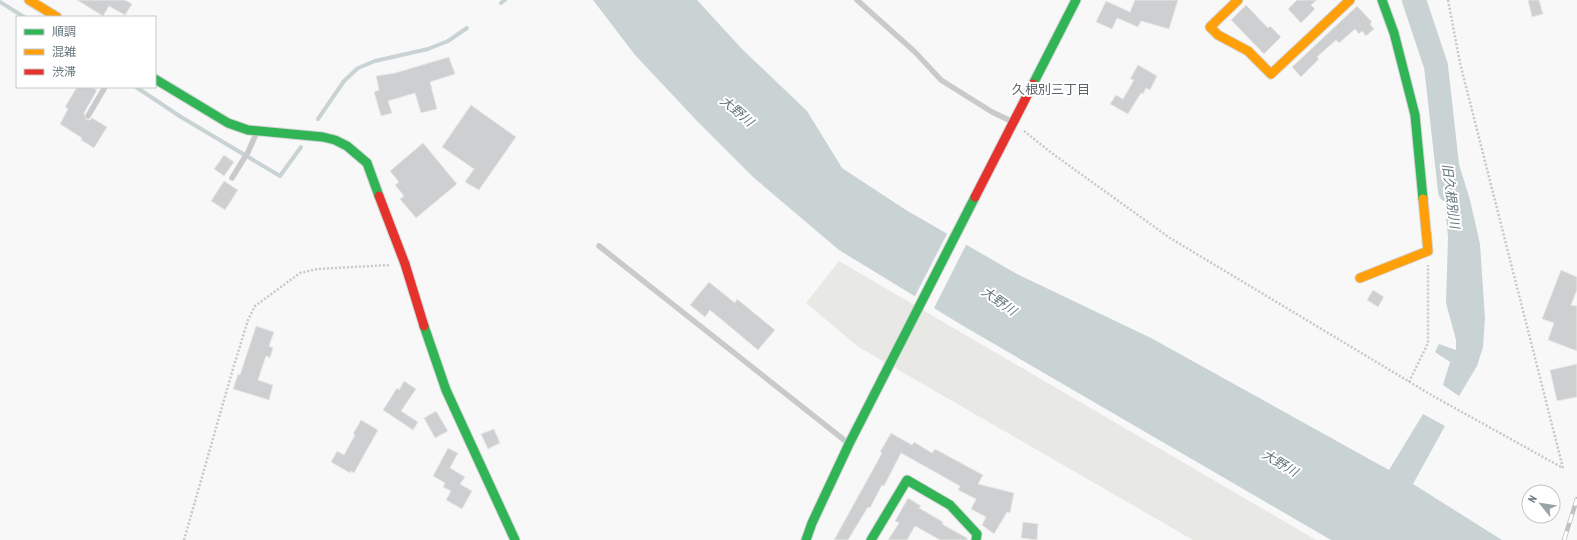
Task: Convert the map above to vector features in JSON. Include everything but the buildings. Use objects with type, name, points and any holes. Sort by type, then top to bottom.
[{"type":"street","points":[[29,0],[54,16]]},
{"type":"street","points":[[806,540],[812,523],[849,444],[1076,0]]},
{"type":"street","points":[[1238,0],[1210,26],[1218,35],[1248,51],[1271,74],[1350,0]]},
{"type":"street","points":[[1360,278],[1428,251],[1415,114],[1394,33],[1382,0]]},
{"type":"street","points":[[156,80],[228,123],[248,130],[323,137],[335,140],[356,153],[367,163],[405,264],[432,352],[446,390],[515,540]]},
{"type":"street","points":[[871,540],[907,480],[950,505],[976,534],[976,540]]},
{"type":"lane","points":[[857,0],[915,52],[941,80],[992,112],[1014,123]]},
{"type":"lane","points":[[88,116],[105,88]]},
{"type":"lane","points":[[232,178],[248,152],[257,131]]},
{"type":"lane","points":[[598,246],[849,444]]},
{"type":"path","points":[[1014,123],[1053,154],[1170,238],[1409,382],[1563,468],[1460,63],[1448,0]]},
{"type":"path","points":[[1409,382],[1428,343],[1428,251]]},
{"type":"path","points":[[184,540],[232,372],[248,320],[254,306],[300,273],[317,269],[405,264]]},
{"type":"shaded area","points":[[839,261],[1316,540],[1193,540],[857,346],[806,303]]},
{"type":"water","name":"大野川","points":[[593,0],[697,0],[743,50],[807,111],[842,168],[906,210],[1017,274],[1151,338],[1389,470],[1423,414],[1445,426],[1413,484],[1502,540],[1331,540],[965,327],[839,250],[753,177],[697,121],[635,55]]},
{"type":"water","points":[[1457,158],[1470,200],[1480,244],[1485,318],[1483,347],[1477,366],[1459,396],[1443,385],[1450,362],[1435,352],[1439,344],[1456,350],[1456,340],[1446,303],[1448,237],[1440,160]]},
{"type":"pier","points":[[948,232],[967,243],[933,310],[914,298]]},
{"type":"waterway","points":[[501,3],[505,0]]},
{"type":"waterway","name":"旧久根別川","points":[[1414,0],[1436,66],[1450,191]]},
{"type":"waterway","points":[[0,2],[22,16]]},
{"type":"waterway","points":[[318,119],[344,81],[358,68],[375,61],[428,49],[448,41],[467,28]]},
{"type":"waterway","points":[[138,88],[181,117],[280,176],[301,147]]},
{"type":"railway","points":[[1564,540],[1577,499]]},
{"type":"traffic: fast","points":[[1033,84],[1076,0]]},
{"type":"traffic: fast","points":[[1382,0],[1394,33],[1415,115],[1423,199]]},
{"type":"traffic: fast","points":[[156,80],[228,123],[248,130],[323,137],[335,140],[347,146],[367,163],[379,196]]},
{"type":"traffic: fast","points":[[806,540],[812,523],[849,444],[975,197]]},
{"type":"traffic: fast","points":[[424,326],[446,390],[515,540]]},
{"type":"traffic: fast","points":[[871,540],[907,480],[950,505],[977,534],[976,540]]},
{"type":"traffic: slow","points":[[29,0],[55,16]]},
{"type":"traffic: slow","points":[[1238,0],[1210,27],[1218,35],[1248,51],[1271,74],[1350,0]]},
{"type":"traffic: slow","points":[[1360,278],[1428,251],[1423,199]]},
{"type":"traffic: jam","points":[[975,197],[1033,84]]},
{"type":"traffic: jam","points":[[379,196],[405,264],[424,326]]},
{"type":"district","name":"久根別三丁目","points":[[1051,89]]}]
